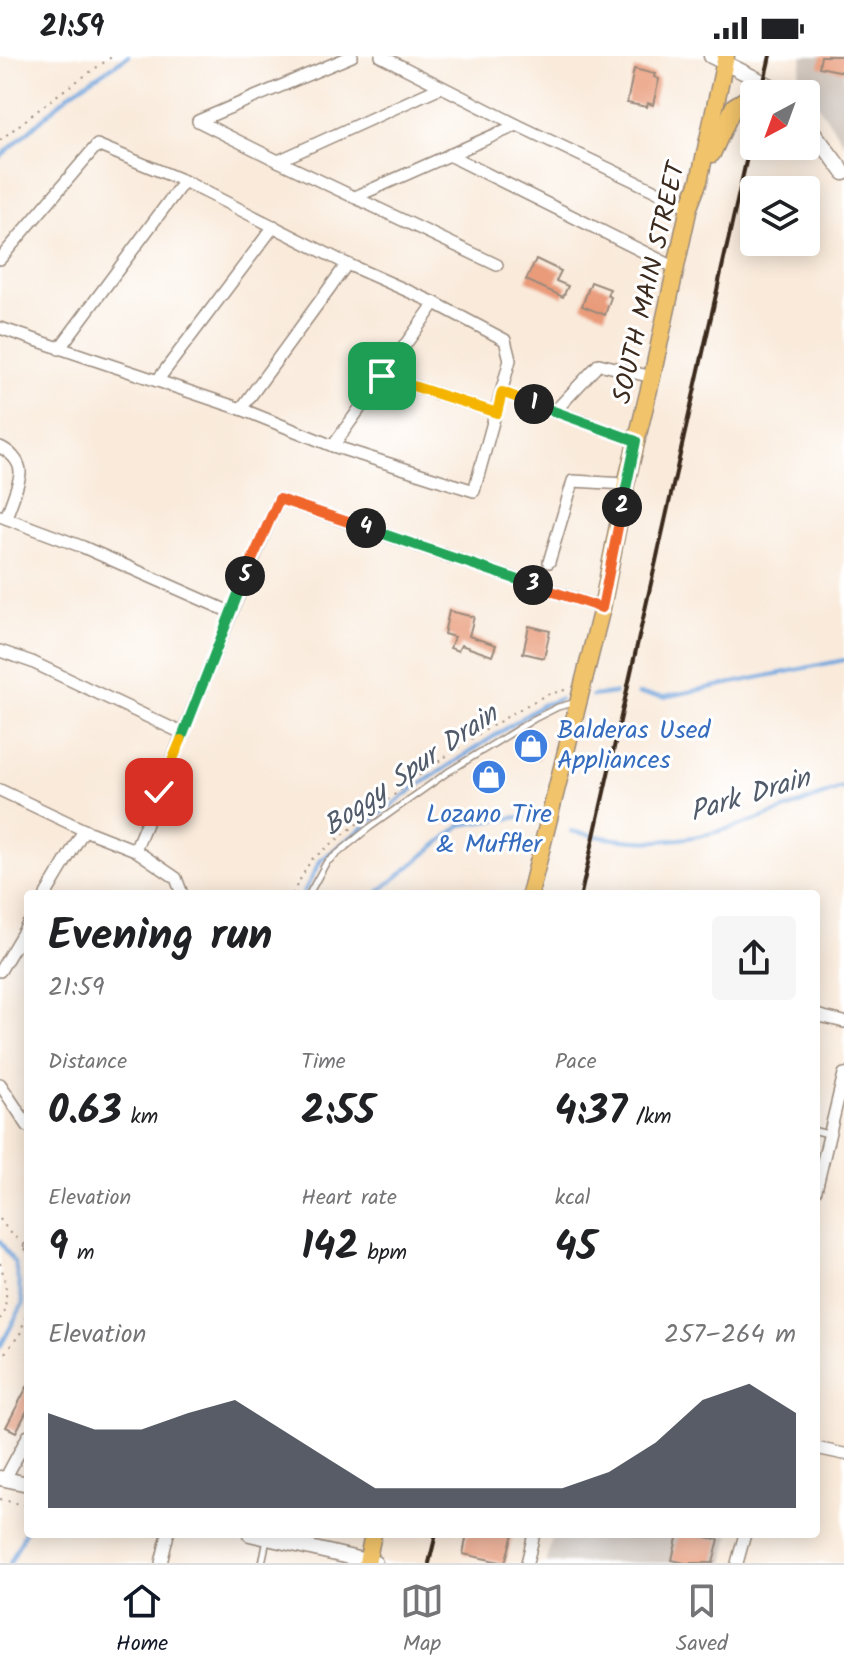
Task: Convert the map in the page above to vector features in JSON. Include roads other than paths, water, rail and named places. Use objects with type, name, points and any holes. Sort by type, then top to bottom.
[{"type":"main road","name":"SOUTH MAIN STREET","points":[[531,890],[602,608],[626,484],[689,207],[699,181],[720,58]]},
{"type":"main road","points":[[699,181],[734,106],[740,102]]},
{"type":"main road","points":[[370,1562],[373,1538]]},
{"type":"street","points":[[352,56],[198,121],[497,265]]},
{"type":"street","points":[[381,56],[689,207]]},
{"type":"street","points":[[720,58],[760,80]]},
{"type":"street","points":[[278,161],[441,87]]},
{"type":"street","points":[[355,197],[517,125]]},
{"type":"street","points":[[820,141],[844,173]]},
{"type":"street","points":[[0,259],[97,145],[184,181],[347,264],[435,303],[505,340],[510,360],[474,491],[333,446],[241,409],[0,328]]},
{"type":"street","points":[[449,155],[676,268]]},
{"type":"street","points":[[59,349],[184,181]]},
{"type":"street","points":[[157,381],[274,226]]},
{"type":"street","points":[[241,409],[347,264]]},
{"type":"street","points":[[333,446],[435,303]]},
{"type":"street","points":[[555,411],[599,364],[652,377]]},
{"type":"street","points":[[382,376],[497,413]]},
{"type":"street","points":[[502,392],[636,441]]},
{"type":"street","points":[[0,447],[8,450],[21,473],[3,517],[83,547],[230,612]]},
{"type":"street","points":[[549,562],[573,481],[626,484]]},
{"type":"street","points":[[135,850],[184,734],[230,612],[279,499],[602,608]]},
{"type":"street","points":[[0,651],[32,662],[184,734]]},
{"type":"street","points":[[0,790],[84,830],[135,850],[176,878],[180,890]]},
{"type":"street","points":[[48,890],[84,830]]},
{"type":"street","points":[[0,971],[24,931]]},
{"type":"street","points":[[820,1016],[844,1022]]},
{"type":"street","points":[[820,1173],[844,1074]]},
{"type":"street","points":[[0,1084],[24,1119]]},
{"type":"street","points":[[24,1443],[3,1479],[24,1483]]},
{"type":"street","points":[[820,1449],[844,1454]]},
{"type":"street","points":[[161,1563],[167,1538]]},
{"type":"street","points":[[268,1538],[285,1538],[370,1562]]},
{"type":"street","points":[[527,1563],[533,1538]]},
{"type":"street","points":[[737,1563],[744,1538]]},
{"type":"lane","points":[[311,890],[326,863],[369,828],[473,756],[534,719],[558,707],[578,702]]},
{"type":"lane","points":[[820,1132],[829,1135]]},
{"type":"lane","points":[[262,1563],[268,1538]]},
{"type":"waterway","points":[[0,157],[72,92],[128,56]]},
{"type":"waterway","name":"Boggy Spur Drain","points":[[638,694],[664,697],[844,660]]},
{"type":"waterway","name":"Boggy Spur Drain","points":[[592,696],[615,693]]},
{"type":"waterway","name":"Boggy Spur Drain","points":[[305,890],[321,860],[416,787],[542,705],[560,699]]},
{"type":"waterway","name":"Park Drain","points":[[571,831],[636,841],[682,839],[753,821],[844,787]]},
{"type":"waterway","name":"Park Drain","points":[[381,890],[461,825],[519,817]]},
{"type":"waterway","points":[[0,1241],[15,1264],[23,1304],[0,1347]]},
{"type":"waterway","name":"Park Drain","points":[[10,1563],[24,1534]]},
{"type":"railway","points":[[764,80],[770,56]]},
{"type":"railway","points":[[582,890],[746,160]]},
{"type":"railway","points":[[429,1563],[435,1538]]},
{"type":"place","name":"Balderas Used Appliances","points":[[531,746]]},
{"type":"place","name":"Lozano Tire & Muffler","points":[[489,777]]}]
